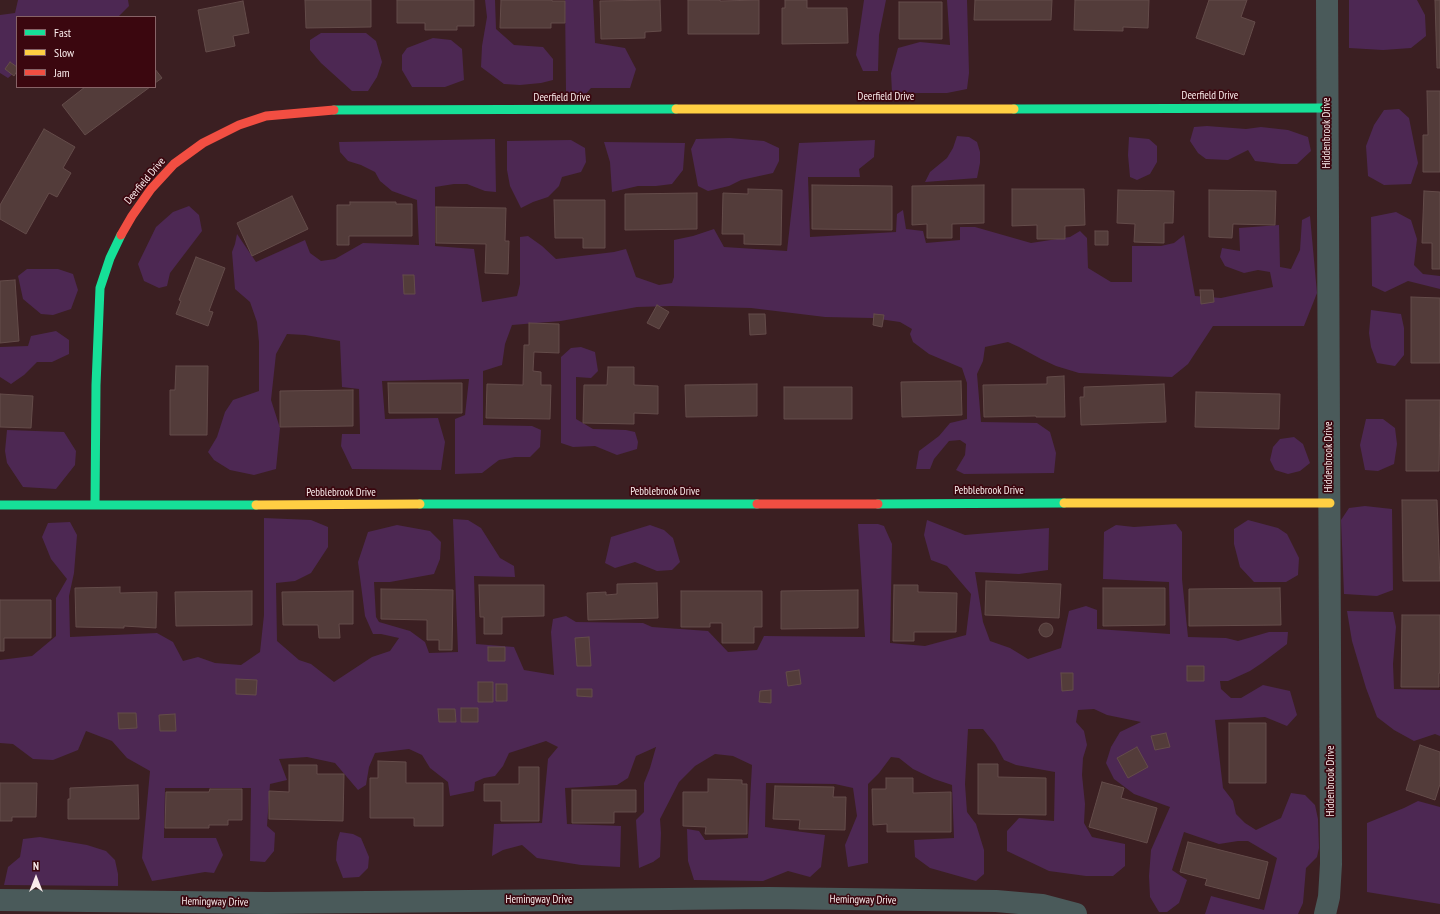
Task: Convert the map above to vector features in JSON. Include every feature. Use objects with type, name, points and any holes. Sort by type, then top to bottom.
[{"type":"street","name":"Hiddenbrook Drive","points":[[1325,914],[1329,897],[1331,864],[1327,0]]},
{"type":"street","name":"Deerfield Drive","points":[[95,505],[96,385],[100,288],[110,258],[132,216],[151,189],[174,164],[203,143],[239,125],[266,116],[342,110],[1327,108]]},
{"type":"street","name":"Pebblebrook Drive","points":[[0,505],[1330,502]]},
{"type":"street","name":"Hemingway Drive","points":[[0,900],[274,902],[769,898],[996,901],[1042,905],[1076,914]]},
{"type":"shaded area","points":[[18,0],[128,0],[129,6],[119,16],[16,16],[16,69],[8,78],[0,73],[0,15],[15,13]]},
{"type":"shaded area","points":[[485,0],[495,0],[496,29],[514,45],[543,47],[553,59],[553,80],[520,85],[504,84],[481,67],[482,46],[487,17]]},
{"type":"shaded area","points":[[565,0],[593,0],[595,43],[625,48],[636,69],[630,88],[591,88],[584,96],[566,92]]},
{"type":"shaded area","points":[[864,0],[886,0],[879,35],[878,71],[863,71],[856,55]]},
{"type":"shaded area","points":[[947,0],[967,0],[969,73],[967,89],[947,93],[892,93],[891,73],[898,48],[920,42],[950,45]]},
{"type":"shaded area","points":[[1349,0],[1417,0],[1425,15],[1426,36],[1411,48],[1383,50],[1349,48]]},
{"type":"shaded area","points":[[321,33],[366,33],[376,41],[382,62],[377,77],[368,91],[352,91],[321,63],[310,50],[310,40]]},
{"type":"shaded area","points":[[433,38],[451,40],[462,49],[464,80],[445,87],[412,87],[402,70],[402,55],[407,48]]},
{"type":"shaded area","points":[[1399,109],[1409,118],[1418,163],[1411,184],[1384,185],[1368,176],[1366,146],[1374,125],[1384,110]]},
{"type":"shaded area","points":[[1207,126],[1246,129],[1261,127],[1288,130],[1308,137],[1311,151],[1297,164],[1255,161],[1248,150],[1228,160],[1206,159],[1198,153],[1190,141],[1194,127]]},
{"type":"shaded area","points":[[957,136],[969,137],[977,142],[980,152],[980,163],[977,178],[925,182],[930,172],[947,158],[953,148]]},
{"type":"shaded area","points":[[1129,137],[1149,139],[1157,146],[1157,162],[1150,174],[1137,180],[1130,177],[1128,155]]},
{"type":"shaded area","points":[[730,138],[764,141],[779,148],[779,161],[773,173],[741,180],[729,186],[708,191],[698,186],[691,149],[696,139]]},
{"type":"shaded area","points":[[495,139],[496,192],[485,191],[467,184],[454,184],[435,187],[435,246],[474,249],[482,302],[517,296],[520,284],[520,237],[528,236],[556,259],[614,252],[626,249],[636,277],[659,285],[672,283],[674,277],[674,240],[714,229],[724,247],[787,251],[799,143],[875,140],[874,157],[859,169],[860,177],[808,177],[810,237],[896,232],[897,214],[903,210],[906,229],[923,231],[926,243],[960,240],[960,227],[975,227],[1031,243],[1070,237],[1080,231],[1087,238],[1088,268],[1111,282],[1132,282],[1132,246],[1161,246],[1174,243],[1184,235],[1195,296],[1221,298],[1273,287],[1270,272],[1258,270],[1244,273],[1225,266],[1220,257],[1222,248],[1240,251],[1239,228],[1279,225],[1280,267],[1291,269],[1300,250],[1302,220],[1310,216],[1317,293],[1304,326],[1213,326],[1188,364],[1172,377],[1079,373],[1056,366],[1008,342],[985,347],[983,361],[977,374],[981,422],[1037,423],[1050,432],[1056,453],[1054,473],[964,474],[956,470],[965,455],[966,444],[960,440],[949,441],[934,459],[930,469],[916,469],[919,451],[939,436],[950,423],[967,419],[967,383],[962,368],[929,354],[913,342],[910,334],[912,329],[900,322],[872,318],[825,317],[751,308],[671,306],[637,307],[561,321],[512,325],[505,344],[502,365],[483,371],[483,425],[532,426],[541,430],[540,447],[530,457],[515,457],[499,460],[482,473],[455,474],[455,419],[465,415],[469,379],[382,381],[385,419],[438,418],[445,442],[441,470],[352,469],[341,446],[342,434],[360,434],[359,389],[342,387],[340,341],[305,335],[287,334],[276,354],[271,400],[280,428],[276,469],[254,475],[230,470],[214,460],[208,452],[217,437],[225,412],[233,400],[259,391],[259,342],[257,322],[250,302],[235,289],[232,252],[237,234],[256,262],[305,240],[310,253],[321,261],[335,259],[363,243],[419,245],[417,200],[392,191],[380,181],[375,172],[361,165],[348,161],[340,152],[339,142]]},
{"type":"shaded area","points":[[571,140],[585,148],[586,162],[581,172],[562,177],[559,186],[548,197],[521,208],[510,186],[507,170],[507,141]]},
{"type":"shaded area","points":[[604,142],[685,143],[683,170],[672,184],[638,186],[612,192],[610,162]]},
{"type":"shaded area","points":[[189,206],[199,215],[202,231],[170,273],[167,286],[159,288],[144,281],[138,264],[156,227],[173,212]]},
{"type":"shaded area","points":[[1396,212],[1411,220],[1417,239],[1414,265],[1423,274],[1440,276],[1440,289],[1408,281],[1385,292],[1372,286],[1371,217]]},
{"type":"shaded area","points":[[27,269],[58,269],[73,274],[78,290],[71,309],[53,315],[41,314],[23,299],[18,276]]},
{"type":"shaded area","points":[[1371,310],[1401,314],[1404,328],[1404,355],[1395,366],[1377,363],[1371,347],[1369,333]]},
{"type":"shaded area","points":[[56,331],[69,340],[69,354],[52,362],[37,362],[24,375],[11,384],[0,377],[0,347],[28,346],[31,336]]},
{"type":"shaded area","points":[[581,347],[595,352],[598,371],[591,378],[576,377],[576,419],[593,429],[626,430],[635,432],[638,442],[637,449],[617,455],[595,446],[573,447],[561,443],[561,357],[571,348]]},
{"type":"shaded area","points":[[1366,419],[1383,419],[1395,428],[1397,444],[1394,464],[1378,471],[1365,470],[1360,445]]},
{"type":"shaded area","points":[[7,430],[64,432],[76,451],[75,465],[56,489],[23,487],[7,463],[5,451]]},
{"type":"shaded area","points":[[1294,437],[1303,444],[1310,463],[1300,471],[1288,474],[1275,470],[1270,460],[1273,447],[1280,439]]},
{"type":"shaded area","points":[[1365,506],[1392,509],[1393,590],[1377,596],[1344,594],[1341,520],[1349,508]]},
{"type":"shaded area","points":[[264,518],[311,520],[328,527],[328,547],[311,573],[295,581],[276,583],[277,641],[299,660],[311,664],[334,682],[372,657],[390,651],[399,638],[381,634],[373,634],[365,616],[358,562],[368,532],[397,525],[430,531],[441,542],[440,559],[434,574],[390,582],[374,582],[376,617],[379,622],[410,631],[425,642],[429,653],[458,652],[453,519],[468,520],[481,528],[500,558],[514,566],[515,577],[474,576],[476,644],[514,647],[524,670],[554,675],[551,632],[553,619],[566,616],[576,622],[643,623],[652,627],[708,631],[728,652],[757,650],[764,636],[865,637],[858,524],[878,524],[884,526],[892,544],[890,643],[925,646],[966,635],[971,594],[947,566],[931,560],[924,535],[927,520],[965,535],[1049,528],[1048,570],[1019,574],[975,572],[983,622],[990,641],[1010,648],[1028,659],[1061,648],[1069,611],[1086,606],[1097,610],[1097,629],[1170,634],[1169,582],[1103,579],[1104,532],[1116,525],[1134,527],[1176,524],[1182,532],[1182,579],[1188,637],[1226,638],[1238,641],[1269,632],[1288,632],[1287,644],[1262,663],[1250,671],[1228,681],[1220,681],[1221,689],[1231,698],[1241,698],[1263,685],[1290,691],[1297,715],[1287,726],[1265,717],[1215,720],[1223,788],[1233,801],[1236,814],[1245,823],[1256,830],[1281,818],[1291,793],[1305,795],[1315,805],[1318,819],[1319,848],[1317,857],[1306,868],[1303,903],[1298,914],[1205,914],[1211,896],[1264,910],[1277,858],[1248,841],[1219,844],[1184,832],[1172,870],[1187,880],[1179,903],[1167,912],[1159,912],[1150,897],[1149,876],[1151,850],[1170,807],[1134,794],[1114,779],[1106,763],[1111,747],[1120,732],[1141,722],[1107,715],[1094,709],[1078,710],[1076,722],[1084,731],[1087,745],[1083,758],[1082,775],[1085,804],[1084,823],[1092,837],[1125,844],[1125,866],[1113,876],[1086,876],[1049,871],[1007,851],[1007,831],[1019,818],[1054,821],[1055,772],[1016,765],[1004,760],[995,744],[983,729],[968,729],[965,784],[967,812],[976,824],[984,850],[984,874],[976,881],[930,868],[915,857],[914,840],[954,838],[952,785],[934,779],[913,769],[899,758],[891,757],[879,773],[868,784],[868,863],[848,867],[845,845],[857,816],[853,788],[835,784],[766,783],[765,827],[825,835],[821,867],[810,877],[788,871],[763,881],[694,880],[688,861],[687,829],[699,831],[705,840],[748,838],[752,765],[733,756],[715,754],[695,766],[679,782],[660,819],[660,857],[639,868],[636,820],[644,812],[644,783],[656,747],[636,756],[628,778],[617,785],[565,788],[567,824],[621,826],[620,867],[581,865],[537,858],[522,845],[503,850],[492,856],[494,824],[542,823],[548,759],[558,747],[546,741],[509,753],[503,766],[495,776],[484,778],[475,782],[474,791],[450,796],[448,782],[430,768],[422,755],[409,749],[375,753],[369,767],[366,785],[358,790],[335,763],[307,757],[279,759],[287,780],[270,784],[267,826],[275,833],[274,851],[265,862],[250,861],[251,788],[165,788],[164,838],[216,838],[223,855],[214,873],[205,872],[152,881],[142,858],[150,771],[127,758],[112,741],[86,731],[78,750],[53,760],[33,759],[13,744],[0,743],[0,660],[32,656],[56,636],[56,598],[67,579],[51,559],[42,537],[48,523],[70,522],[77,535],[74,573],[69,596],[70,637],[157,633],[173,642],[183,661],[198,657],[215,663],[241,665],[260,652],[264,615]]},
{"type":"shaded area","points":[[1248,520],[1278,528],[1287,534],[1299,558],[1298,575],[1286,582],[1254,582],[1240,567],[1234,544],[1234,529]]},
{"type":"shaded area","points":[[650,525],[664,530],[673,538],[680,562],[672,570],[657,571],[635,562],[615,568],[605,563],[611,537]]},
{"type":"shaded area","points":[[1347,611],[1393,612],[1396,627],[1393,664],[1394,689],[1440,690],[1440,736],[1435,734],[1414,741],[1394,730],[1377,717],[1366,688],[1352,641]]},
{"type":"shaded area","points":[[1418,801],[1440,807],[1440,904],[1367,892],[1367,823]]},
{"type":"shaded area","points":[[340,832],[353,834],[361,838],[369,857],[368,868],[359,877],[343,878],[336,860],[337,842]]},
{"type":"shaded area","points":[[40,837],[87,845],[106,851],[115,860],[118,874],[118,886],[4,885],[8,867],[20,857],[23,839]]},
{"type":"building","points":[[305,0],[371,0],[371,27],[306,28]]},
{"type":"building","points":[[397,0],[474,0],[474,26],[457,26],[457,30],[425,30],[425,23],[397,23]]},
{"type":"building","points":[[501,0],[565,1],[565,23],[551,23],[551,28],[500,28]]},
{"type":"building","points":[[660,0],[661,31],[645,32],[645,38],[601,39],[600,1]]},
{"type":"building","points":[[688,0],[759,0],[759,34],[688,34]]},
{"type":"building","points":[[785,0],[807,0],[807,8],[847,8],[848,43],[782,44],[782,8],[785,8]]},
{"type":"building","points":[[975,0],[1052,0],[1051,20],[974,20]]},
{"type":"building","points":[[1075,0],[1149,0],[1148,28],[1123,27],[1123,31],[1074,30]]},
{"type":"building","points":[[1209,0],[1247,0],[1241,17],[1255,22],[1244,55],[1196,38]]},
{"type":"building","points":[[1435,0],[1440,0],[1440,68],[1437,68]]},
{"type":"building","points":[[243,1],[249,33],[233,36],[235,46],[206,52],[198,10]]},
{"type":"building","points":[[899,2],[942,2],[942,39],[899,39]]},
{"type":"building","points":[[10,62],[16,66],[16,73],[14,76],[5,69]]},
{"type":"building","points":[[156,70],[162,78],[156,82]]},
{"type":"building","points":[[84,88],[149,88],[85,135],[62,105]]},
{"type":"building","points":[[1427,91],[1440,91],[1440,172],[1423,172],[1423,135],[1428,135]]},
{"type":"building","points":[[44,129],[75,147],[63,168],[71,173],[57,197],[49,193],[26,234],[0,219],[0,205]]},
{"type":"building","points":[[812,185],[892,186],[892,230],[812,229]]},
{"type":"building","points":[[984,185],[984,223],[952,224],[952,238],[927,238],[927,224],[912,225],[912,186]]},
{"type":"building","points":[[748,189],[782,190],[781,245],[744,244],[744,234],[722,234],[723,193],[748,194]]},
{"type":"building","points":[[1012,189],[1084,189],[1085,225],[1065,226],[1065,239],[1037,239],[1037,225],[1012,226]]},
{"type":"building","points":[[1118,190],[1174,191],[1173,223],[1164,223],[1164,243],[1134,242],[1135,224],[1117,223]]},
{"type":"building","points":[[1209,190],[1276,191],[1275,225],[1233,224],[1232,238],[1209,237]]},
{"type":"building","points":[[1424,191],[1440,192],[1440,269],[1432,269],[1432,243],[1422,243]]},
{"type":"building","points":[[697,193],[697,229],[625,230],[625,194]]},
{"type":"building","points":[[292,196],[308,229],[252,256],[237,223]]},
{"type":"building","points":[[554,200],[605,200],[605,248],[583,248],[583,238],[555,238]]},
{"type":"building","points":[[350,202],[396,202],[396,204],[412,204],[412,236],[349,236],[349,245],[337,245],[337,205],[350,205]]},
{"type":"building","points":[[436,207],[506,208],[505,241],[509,241],[508,274],[485,273],[486,244],[436,243]]},
{"type":"building","points":[[1095,231],[1108,231],[1108,245],[1095,245]]},
{"type":"building","points":[[196,257],[225,268],[209,311],[213,312],[208,326],[176,314],[181,301],[179,300]]},
{"type":"building","points":[[403,275],[414,275],[415,294],[404,294]]},
{"type":"building","points":[[15,280],[19,341],[0,343],[0,281]]},
{"type":"building","points":[[1200,290],[1213,290],[1214,302],[1201,304]]},
{"type":"building","points":[[1411,297],[1440,298],[1440,363],[1411,363]]},
{"type":"building","points":[[657,305],[669,312],[659,329],[647,323]]},
{"type":"building","points":[[749,314],[765,314],[766,334],[750,335]]},
{"type":"building","points":[[874,314],[884,315],[882,327],[873,325]]},
{"type":"building","points":[[529,323],[559,324],[559,353],[534,352],[533,371],[541,372],[541,385],[551,385],[550,419],[486,418],[487,384],[523,385],[524,345],[529,345]]},
{"type":"building","points":[[176,366],[208,366],[207,435],[170,435],[170,390],[175,390]]},
{"type":"building","points":[[608,367],[634,367],[634,385],[658,386],[658,414],[634,413],[634,424],[583,423],[584,385],[607,385]]},
{"type":"building","points":[[1064,376],[1065,417],[984,417],[983,385],[1047,384],[1047,377]]},
{"type":"building","points":[[961,381],[962,415],[902,417],[901,382]]},
{"type":"building","points":[[388,383],[462,383],[462,413],[389,413]]},
{"type":"building","points":[[757,384],[757,416],[686,417],[685,385]]},
{"type":"building","points":[[1164,384],[1166,422],[1081,425],[1080,397],[1084,397],[1084,387]]},
{"type":"building","points":[[784,387],[852,387],[852,419],[784,419]]},
{"type":"building","points":[[353,390],[353,426],[280,427],[280,391]]},
{"type":"building","points":[[1196,392],[1280,394],[1279,429],[1195,427]]},
{"type":"building","points":[[0,394],[33,396],[31,428],[0,427]]},
{"type":"building","points":[[1406,400],[1440,400],[1439,471],[1406,471]]},
{"type":"building","points":[[1402,500],[1437,500],[1440,581],[1403,581]]},
{"type":"building","points":[[986,581],[1061,584],[1059,618],[985,615]]},
{"type":"building","points":[[657,583],[658,618],[588,620],[587,593],[606,592],[606,595],[617,594],[617,584]]},
{"type":"building","points":[[479,585],[544,585],[544,616],[502,617],[502,634],[484,634],[484,617],[480,617]]},
{"type":"building","points":[[894,585],[918,585],[918,592],[957,593],[956,632],[914,632],[914,641],[893,641]]},
{"type":"building","points":[[120,587],[120,593],[157,592],[156,628],[124,626],[124,628],[76,627],[75,588]]},
{"type":"building","points":[[1103,588],[1165,588],[1165,625],[1103,626]]},
{"type":"building","points":[[1280,588],[1281,625],[1189,626],[1189,589]]},
{"type":"building","points":[[381,589],[453,590],[452,650],[439,650],[439,640],[427,640],[427,620],[381,619]]},
{"type":"building","points":[[858,590],[858,628],[781,629],[781,591]]},
{"type":"building","points":[[252,591],[252,625],[176,626],[175,592]]},
{"type":"building","points":[[353,591],[353,624],[339,624],[340,638],[319,638],[318,625],[283,625],[282,592]]},
{"type":"building","points":[[681,591],[762,591],[762,627],[754,627],[754,643],[722,643],[722,623],[710,623],[710,627],[681,627]]},
{"type":"building","points":[[0,600],[51,600],[51,638],[4,638],[4,651],[0,651]]},
{"type":"building","points":[[1402,615],[1440,615],[1439,687],[1401,687]]},
{"type":"building","points":[[1043,623],[1049,623],[1053,627],[1053,633],[1049,637],[1043,637],[1039,633],[1039,627]]},
{"type":"building","points":[[589,637],[591,666],[577,666],[575,638]]},
{"type":"building","points":[[488,647],[505,647],[505,661],[488,661]]},
{"type":"building","points":[[1187,666],[1204,666],[1204,681],[1187,681]]},
{"type":"building","points":[[799,670],[801,684],[788,686],[786,672]]},
{"type":"building","points":[[1061,673],[1073,673],[1073,690],[1062,691]]},
{"type":"building","points":[[236,679],[257,680],[256,695],[236,694]]},
{"type":"building","points":[[478,682],[493,682],[493,702],[478,702]]},
{"type":"building","points":[[496,684],[507,684],[507,701],[496,701]]},
{"type":"building","points":[[577,689],[592,689],[592,697],[577,696]]},
{"type":"building","points":[[771,690],[771,703],[759,702],[760,691]]},
{"type":"building","points":[[461,708],[478,708],[478,722],[461,722]]},
{"type":"building","points":[[438,709],[455,709],[456,722],[439,722]]},
{"type":"building","points":[[118,713],[136,713],[137,728],[119,729]]},
{"type":"building","points":[[175,714],[176,731],[160,731],[159,715]]},
{"type":"building","points":[[1229,723],[1266,723],[1266,783],[1229,783]]},
{"type":"building","points":[[1166,733],[1170,747],[1155,750],[1151,736]]},
{"type":"building","points":[[1420,745],[1440,752],[1440,784],[1435,800],[1406,790]]},
{"type":"building","points":[[1137,747],[1148,767],[1128,778],[1117,758]]},
{"type":"building","points":[[378,761],[406,762],[406,783],[443,783],[443,826],[414,826],[414,818],[370,818],[370,778],[378,778]]},
{"type":"building","points":[[978,764],[998,764],[998,777],[1046,778],[1046,815],[978,814]]},
{"type":"building","points":[[289,765],[317,765],[317,774],[344,774],[343,821],[269,819],[269,791],[289,792]]},
{"type":"building","points":[[519,767],[539,767],[539,821],[501,821],[501,801],[484,801],[484,784],[519,784]]},
{"type":"building","points":[[886,778],[913,778],[913,793],[951,792],[951,832],[887,832],[887,824],[873,825],[872,789],[886,789]]},
{"type":"building","points":[[708,779],[742,780],[742,784],[747,784],[747,834],[705,834],[706,827],[683,826],[683,792],[708,792]]},
{"type":"building","points":[[1102,782],[1124,788],[1121,798],[1157,808],[1147,843],[1089,827]]},
{"type":"building","points":[[0,783],[37,783],[36,817],[12,817],[12,821],[0,821]]},
{"type":"building","points":[[138,785],[139,819],[68,819],[68,799],[70,799],[70,788]]},
{"type":"building","points":[[775,786],[834,787],[833,797],[846,797],[845,830],[799,829],[800,820],[773,819]]},
{"type":"building","points":[[210,789],[242,789],[242,820],[228,820],[228,825],[209,825],[209,828],[165,828],[166,792],[209,792]]},
{"type":"building","points":[[572,790],[636,790],[636,812],[614,812],[614,823],[572,823]]},
{"type":"building","points":[[1188,842],[1268,862],[1259,899],[1205,885],[1207,879],[1180,872]]},
{"type":"traffic: fast","points":[[1014,109],[1327,108]]},
{"type":"traffic: fast","points":[[334,110],[676,109]]},
{"type":"traffic: fast","points":[[95,505],[96,385],[100,288],[110,258],[121,235]]},
{"type":"traffic: fast","points":[[878,504],[1064,503]]},
{"type":"traffic: fast","points":[[420,504],[757,504]]},
{"type":"traffic: fast","points":[[0,505],[256,505]]},
{"type":"traffic: slow","points":[[676,109],[1014,109]]},
{"type":"traffic: slow","points":[[1064,503],[1330,503]]},
{"type":"traffic: slow","points":[[256,505],[420,504]]},
{"type":"traffic: jam","points":[[121,235],[151,189],[174,164],[203,143],[239,125],[266,116],[334,110]]},
{"type":"traffic: jam","points":[[757,504],[878,504]]}]
